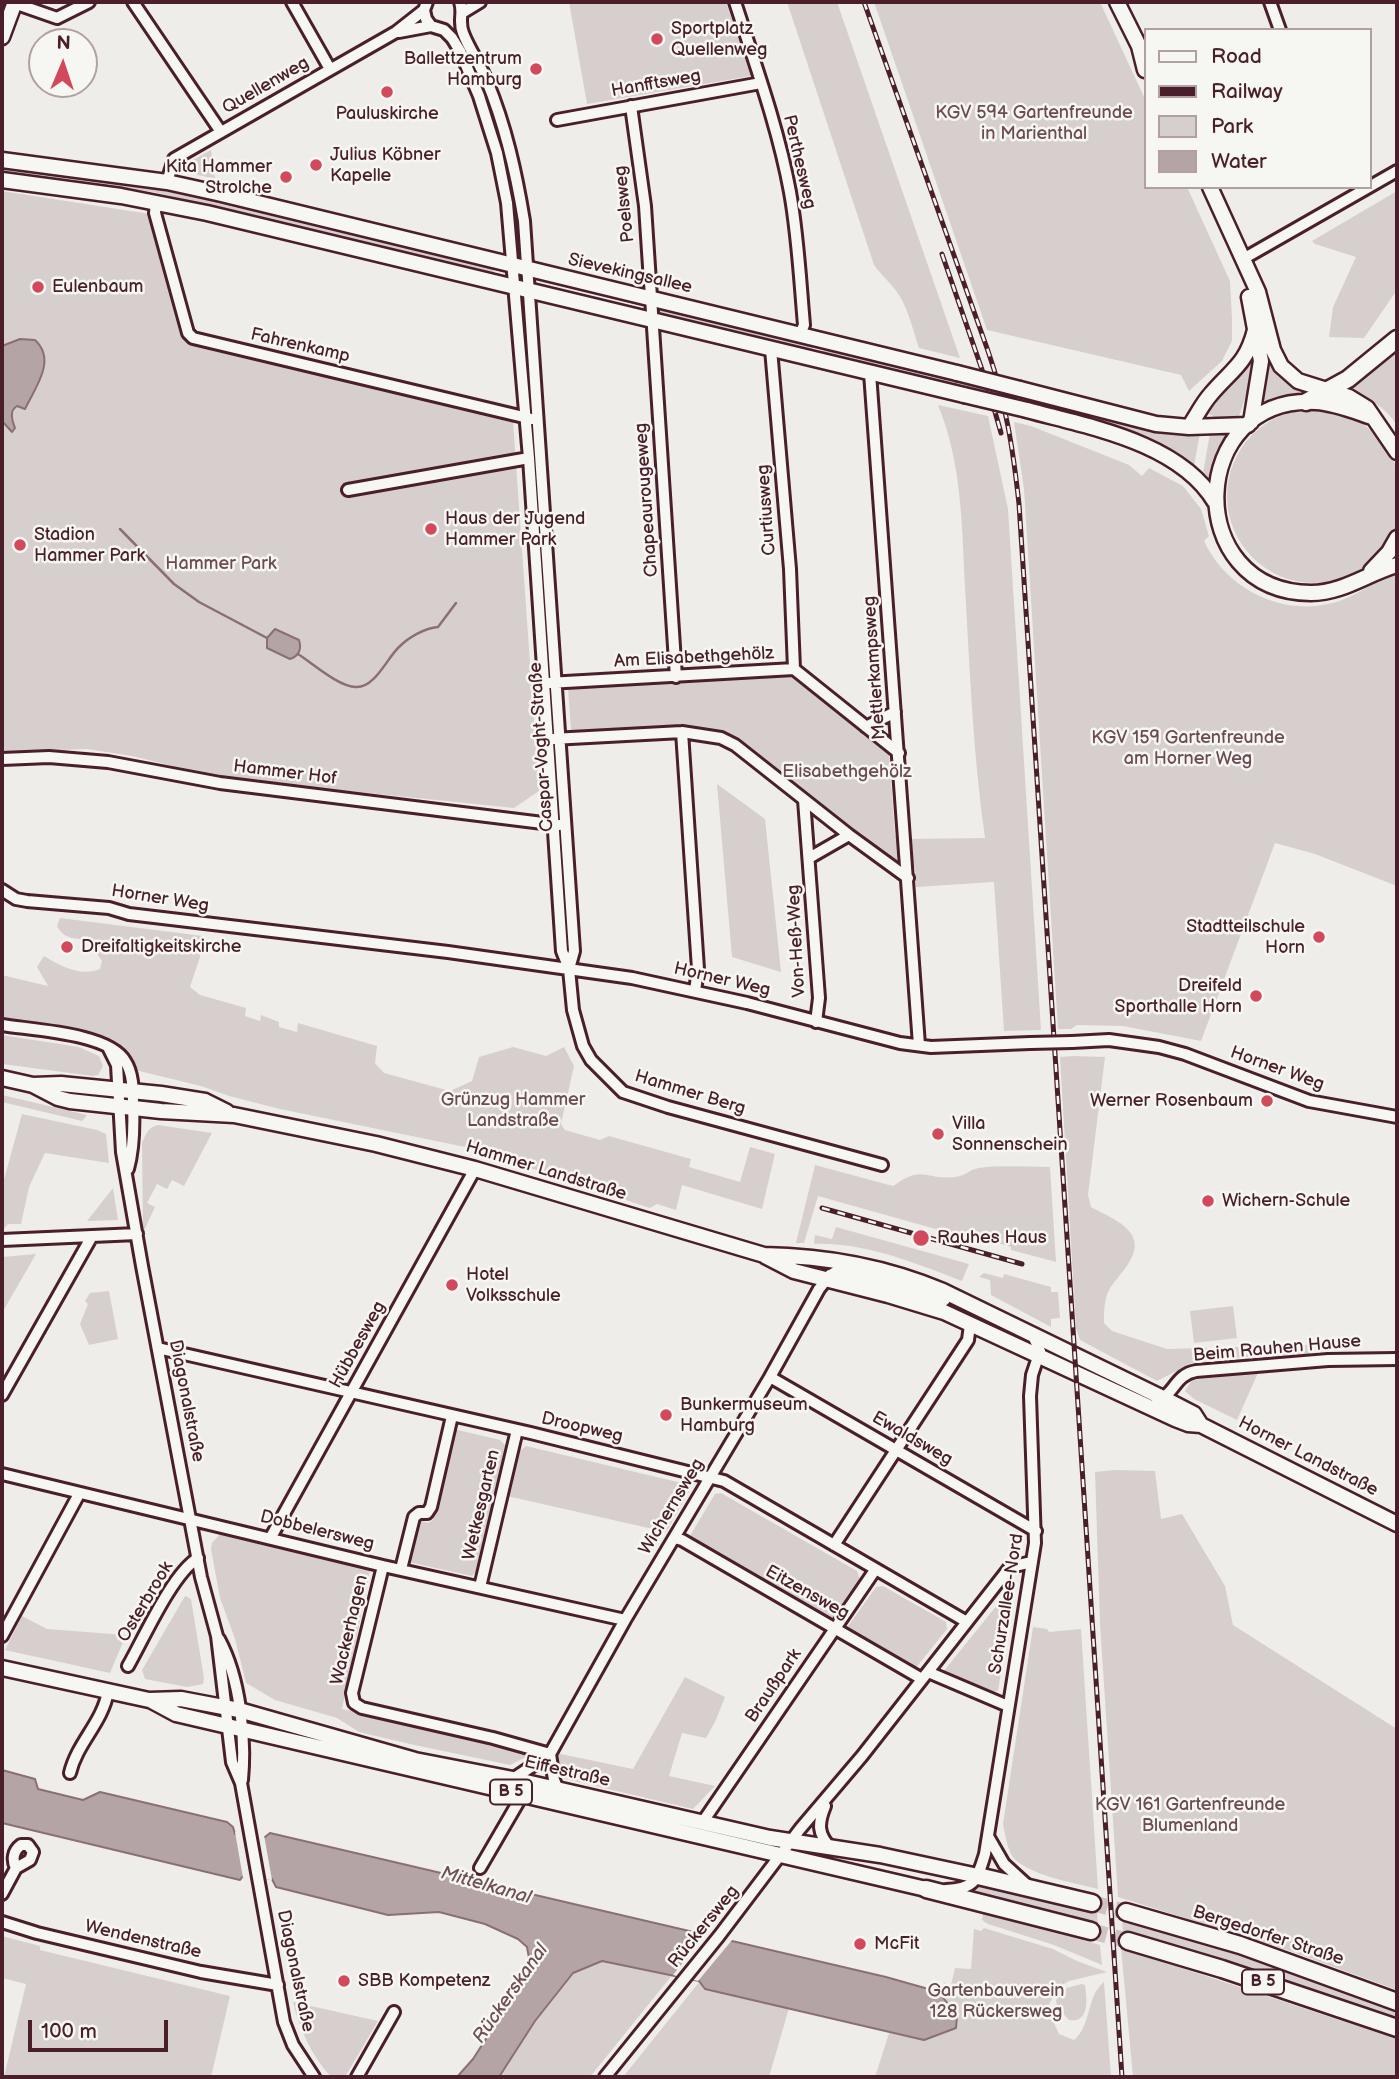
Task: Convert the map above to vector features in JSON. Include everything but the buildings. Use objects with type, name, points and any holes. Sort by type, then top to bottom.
[{"type":"highway","points":[[1306,402],[1356,374],[1397,339]]},
{"type":"highway","name":"B 5","points":[[978,1876],[1092,1903]]},
{"type":"highway","name":"B 5","points":[[926,1889],[1091,1931]]},
{"type":"highway","name":"Bergedorfer Straße","points":[[1126,1912],[1240,1945],[1397,2001]]},
{"type":"highway","name":"B 5","points":[[1128,1941],[1222,1969],[1397,2028]]},
{"type":"main road","points":[[2,33],[14,2]]},
{"type":"main road","points":[[1117,2],[1142,50]]},
{"type":"main road","name":"Sievekingsallee","points":[[2,160],[167,182],[800,334],[1148,422],[1189,428],[1249,423]]},
{"type":"main road","name":"Sievekingsallee","points":[[2,180],[68,187],[156,202],[1027,410],[1121,436],[1154,450],[1202,482],[1215,502]]},
{"type":"main road","points":[[1201,189],[1242,276],[1256,326],[1261,361],[1249,423]]},
{"type":"main road","points":[[1210,189],[1258,292],[1273,350],[1281,366],[1298,381],[1329,390],[1367,408],[1397,452]]},
{"type":"main road","points":[[1189,428],[1209,396],[1247,356],[1256,326]]},
{"type":"main road","name":"Sievekingsallee","points":[[1373,417],[1328,403],[1306,402],[1280,407],[1249,423],[1230,445],[1223,458],[1218,472],[1215,502],[1221,530],[1241,563],[1265,581],[1292,591],[1311,593],[1343,587],[1397,565]]},
{"type":"main road","name":"Sievekingsallee","points":[[1362,578],[1382,560],[1397,538]]},
{"type":"main road","name":"Hammer Landstraße","points":[[2,1078],[33,1085],[58,1098],[126,1107],[234,1115],[376,1144],[475,1169],[764,1255],[794,1271],[930,1307],[1072,1371]]},
{"type":"main road","name":"Hammer Landstraße","points":[[33,1085],[61,1084],[205,1101],[234,1115]]},
{"type":"main road","name":"Hammer Landstraße","points":[[764,1255],[842,1261],[908,1277],[1071,1354]]},
{"type":"main road","points":[[826,1279],[850,1273],[985,1312]]},
{"type":"main road","name":"Horner Landstraße","points":[[1071,1354],[1194,1414],[1201,1425]]},
{"type":"main road","name":"Horner Landstraße","points":[[1072,1371],[1188,1424],[1201,1425],[1397,1524]]},
{"type":"main road","name":"Eiffestraße","points":[[2,1668],[149,1700],[181,1699],[232,1708],[415,1760],[513,1779],[791,1842],[880,1856],[978,1876]]},
{"type":"main road","name":"Eiffestraße","points":[[149,1700],[176,1714],[926,1889]]},
{"type":"street","points":[[14,2],[57,18],[89,2]]},
{"type":"street","points":[[133,2],[220,132]]},
{"type":"street","points":[[292,2],[330,69]]},
{"type":"street","points":[[426,6],[426,19],[431,26],[444,30],[454,27],[460,12],[480,2]]},
{"type":"street","name":"Perthesweg","points":[[735,2],[761,83],[790,190],[804,325],[800,334]]},
{"type":"street","points":[[1270,2],[1279,28]]},
{"type":"street","name":"Quellenweg","points":[[167,182],[174,159],[396,32],[426,6]]},
{"type":"street","name":"Caspar-Voght-Straße","points":[[460,12],[512,153],[524,221],[520,268]]},
{"type":"street","name":"Quellenweg","points":[[396,32],[431,26]]},
{"type":"street","name":"Caspar-Voght-Straße","points":[[444,30],[460,51],[479,96],[497,153],[520,268],[538,421],[550,683],[560,825],[575,951],[569,969]]},
{"type":"street","name":"Hanfftsweg","points":[[557,120],[761,83]]},
{"type":"street","name":"Poelsweg","points":[[631,106],[645,206],[651,321]]},
{"type":"street","points":[[1371,186],[1397,170]]},
{"type":"street","points":[[1343,189],[1349,199]]},
{"type":"street","points":[[1243,259],[1366,189]]},
{"type":"street","name":"Fahrenkamp","points":[[156,202],[155,213],[188,333],[192,338],[538,421]]},
{"type":"street","name":"Caspar-Voght-Straße","points":[[522,288],[525,417],[535,569],[550,683]]},
{"type":"street","name":"Chapeaurougeweg","points":[[651,321],[676,677]]},
{"type":"street","name":"Curtiusweg","points":[[771,349],[790,569],[794,669]]},
{"type":"street","name":"Mettlerkampsweg","points":[[870,373],[919,1045]]},
{"type":"street","points":[[348,490],[529,458]]},
{"type":"street","name":"Am Elisabethgehölz","points":[[550,683],[794,669],[899,753]]},
{"type":"street","points":[[866,727],[895,712]]},
{"type":"street","points":[[682,732],[698,970],[695,991]]},
{"type":"street","points":[[554,739],[682,732],[721,738],[735,745],[908,878]]},
{"type":"street","name":"Hammer Hof","points":[[2,759],[49,757],[108,762],[220,783],[560,825]]},
{"type":"street","name":"Von-Heß-Weg","points":[[804,800],[819,998],[816,1022]]},
{"type":"street","points":[[809,858],[849,835]]},
{"type":"street","name":"Horner Weg","points":[[2,890],[16,899],[27,901],[109,908],[153,917],[422,948],[632,978],[695,991],[900,1043],[931,1047],[1108,1040],[1159,1046],[1309,1101],[1397,1117]]},
{"type":"street","name":"Hammer Berg","points":[[569,969],[573,1010],[583,1046],[591,1060],[623,1092],[668,1107],[882,1165]]},
{"type":"street","name":"Diagonalstraße","points":[[2,1025],[87,1039],[108,1047],[116,1061],[125,1090],[133,1150],[127,1171],[158,1348],[198,1558],[217,1636],[232,1666],[232,1762],[242,1783],[284,2022],[293,2045],[314,2077]]},
{"type":"street","name":"Hübbesweg","points":[[271,1537],[475,1169]]},
{"type":"street","points":[[2,1240],[137,1234]]},
{"type":"street","points":[[2,1395],[92,1236]]},
{"type":"street","name":"Wichernsweg","points":[[513,1779],[550,1754],[625,1620],[826,1279],[842,1261]]},
{"type":"street","points":[[834,1545],[968,1340],[970,1325]]},
{"type":"street","points":[[1033,1336],[1040,1356]]},
{"type":"street","name":"Droopweg","points":[[158,1348],[711,1476],[967,1622]]},
{"type":"street","name":"Schurzallee-Nord","points":[[978,1876],[989,1837],[1036,1531],[1030,1396],[1032,1375],[1040,1356]]},
{"type":"street","name":"Beim Rauhen Hause","points":[[1163,1398],[1180,1377],[1196,1371],[1328,1360],[1397,1359]]},
{"type":"street","name":"Ewaldsweg","points":[[770,1377],[1036,1531]]},
{"type":"street","points":[[1130,1398],[1163,1398]]},
{"type":"street","points":[[401,1569],[414,1517],[419,1513],[427,1513],[431,1507],[452,1416]]},
{"type":"street","name":"Wetkesgarten","points":[[480,1587],[517,1430]]},
{"type":"street","name":"Dobbelersweg","points":[[2,1474],[383,1566],[625,1620]]},
{"type":"street","points":[[2,1636],[79,1494]]},
{"type":"street","name":"Eitzensweg","points":[[674,1538],[682,1540],[748,1580],[925,1676],[1008,1706]]},
{"type":"street","name":"Osterbrook","points":[[128,1666],[177,1580],[189,1564],[198,1558]]},
{"type":"street","name":"Rückersweg","points":[[604,2077],[719,1936],[1010,1567],[1032,1562]]},
{"type":"street","name":"Wackerhagen","points":[[354,1703],[352,1693],[383,1566]]},
{"type":"street","name":"Braußpark","points":[[702,1823],[876,1570]]},
{"type":"street","points":[[70,1773],[73,1761],[104,1708],[108,1691]]},
{"type":"street","name":"Eiffestraße","points":[[354,1703],[362,1708],[550,1754]]},
{"type":"street","points":[[550,1754],[558,1789],[575,1807]]},
{"type":"street","points":[[480,1868],[523,1794]]},
{"type":"street","name":"Rückersweg","points":[[828,1796],[819,1825],[823,1840],[831,1848]]},
{"type":"street","points":[[989,1837],[1004,1864],[1032,1888]]},
{"type":"street","points":[[2,1894],[16,1868]]},
{"type":"street","points":[[926,1889],[956,1889],[971,1885],[978,1876]]},
{"type":"street","name":"Wendenstraße","points":[[2,1922],[37,1933],[201,1972],[278,1985]]},
{"type":"street","points":[[357,2077],[394,2012]]},
{"type":"green space","name":"Sportplatz Quellenweg","points":[[569,2],[726,2],[751,76],[587,104]]},
{"type":"green space","points":[[787,2],[837,2],[960,358],[919,348],[902,301],[874,265]]},
{"type":"green space","name":"KGV 594 Gartenfreunde in Marienthal","points":[[874,2],[1100,2],[1144,97],[1144,189],[1188,189],[1230,281],[1232,341],[1222,361],[1189,391],[1181,375],[987,330]]},
{"type":"green space","points":[[462,41],[494,116],[502,142],[514,193],[521,248],[517,247],[511,194],[499,142],[482,91],[459,42]]},
{"type":"green space","points":[[211,150],[215,179],[182,171],[182,166]]},
{"type":"green space","points":[[2,167],[117,182],[191,196],[215,197],[217,203],[479,266],[481,263],[494,267],[494,273],[472,268],[456,269],[453,263],[153,192],[2,171]]},
{"type":"green space","name":"Hammer Park","points":[[2,191],[150,214],[186,341],[513,421],[539,791],[514,808],[222,778],[132,756],[87,749],[2,752]]},
{"type":"green space","points":[[1397,191],[1397,290],[1364,338],[1329,337],[1333,307],[1356,257],[1312,241]]},
{"type":"green space","points":[[660,306],[693,312],[693,317],[813,346],[812,350],[657,312]]},
{"type":"green space","points":[[1397,347],[1397,426],[1381,408],[1345,388]]},
{"type":"green space","points":[[824,349],[954,381],[957,378],[1200,433],[1194,466],[1141,434],[1070,412],[1011,398],[1008,402],[955,388],[953,384],[823,352]]},
{"type":"green space","points":[[1269,355],[1285,381],[1309,394],[1262,411],[1267,381],[1267,356]]},
{"type":"green space","points":[[1249,358],[1253,360],[1250,384],[1238,419],[1213,421],[1213,416],[1203,412]]},
{"type":"green space","name":"Elisabethgehölz","points":[[938,405],[988,416],[1008,509],[1041,1030],[1004,1031],[994,882],[916,887],[915,868],[899,862],[850,829],[747,746],[723,732],[688,727],[571,730],[568,689],[786,673],[889,753],[895,835],[905,839],[985,838],[972,713],[959,495],[952,449]]},
{"type":"green space","points":[[1297,411],[1331,411],[1362,424],[1376,434],[1386,448],[1399,479],[1399,513],[1386,544],[1376,558],[1362,568],[1331,581],[1297,581],[1266,568],[1252,558],[1242,544],[1229,513],[1229,479],[1242,448],[1252,434],[1266,424]]},
{"type":"green space","name":"KGV 159 Gartenfreunde am Horner Weg","points":[[1014,422],[1031,426],[1129,465],[1142,476],[1149,468],[1183,486],[1201,509],[1209,536],[1204,541],[1215,560],[1247,589],[1266,599],[1286,605],[1328,604],[1349,597],[1384,577],[1397,573],[1397,886],[1315,854],[1275,843],[1201,1041],[1123,1026],[1077,1025],[1071,1029],[1058,1029],[1024,489]]},
{"type":"green space","points":[[1224,432],[1229,435],[1208,477],[1203,473],[1210,433]]},
{"type":"green space","points":[[717,784],[765,819],[781,972],[732,957]]},
{"type":"green space","name":"Grünzug Hammer Landstraße","points":[[60,918],[203,936],[200,957],[190,987],[200,995],[246,1008],[245,1016],[260,1021],[261,1015],[279,1022],[279,1027],[297,1032],[298,1023],[377,1046],[375,1063],[384,1073],[450,1091],[472,1081],[479,1057],[513,1047],[546,1056],[564,1047],[574,1066],[561,1124],[565,1130],[600,1140],[609,1136],[691,1159],[689,1167],[740,1182],[750,1147],[775,1154],[762,1209],[682,1185],[676,1210],[657,1204],[650,1208],[470,1148],[280,1109],[135,1070],[122,1052],[102,1037],[2,1019],[2,975],[48,986],[37,967],[44,956],[78,971],[100,969],[102,961],[97,954],[96,944],[65,935],[57,926]]},
{"type":"green space","points":[[2,1035],[79,1047],[99,1056],[103,1066],[98,1075],[93,1076],[2,1064]]},
{"type":"green space","points":[[1060,1057],[1105,1057],[1088,1195],[1091,1207],[1116,1220],[1129,1231],[1135,1247],[1129,1262],[1107,1294],[1104,1323],[1112,1331],[1167,1349],[1308,1345],[1310,1354],[1192,1363],[1157,1381],[1080,1340],[1076,1328]]},
{"type":"green space","points":[[2,1095],[87,1115],[82,1121],[2,1102]]},
{"type":"green space","points":[[22,1114],[106,1134],[109,1163],[45,1153],[29,1187],[21,1224],[8,1224],[2,1231],[2,1187]]},
{"type":"green space","points":[[158,1125],[212,1133],[184,1186],[172,1180],[167,1189],[157,1184],[147,1203],[155,1207],[143,1233],[142,1143],[150,1129]]},
{"type":"green space","points":[[815,1165],[893,1186],[918,1174],[955,1177],[979,1168],[1050,1167],[1056,1262],[1011,1250],[1011,1247],[991,1241],[989,1244],[818,1196],[804,1243],[796,1243]]},
{"type":"green space","points":[[113,1188],[118,1220],[87,1221]]},
{"type":"green space","points":[[836,1227],[969,1264],[962,1281],[871,1250],[814,1244],[815,1235],[832,1239]]},
{"type":"green space","points":[[36,1254],[2,1313],[2,1257]]},
{"type":"green space","points":[[984,1273],[1003,1278],[1004,1274],[1051,1287],[1051,1292],[1058,1292],[1060,1318],[1051,1319],[1051,1327],[991,1295],[990,1280],[979,1277]]},
{"type":"green space","points":[[109,1291],[118,1339],[89,1345],[80,1324],[88,1304],[85,1301],[90,1293]]},
{"type":"green space","points":[[1233,1306],[1237,1338],[1194,1343],[1190,1311]]},
{"type":"green space","points":[[1258,1373],[1237,1420],[1194,1399],[1185,1391],[1192,1380]]},
{"type":"green space","points":[[454,1429],[500,1440],[506,1446],[479,1569],[472,1576],[408,1562],[418,1523],[433,1520]]},
{"type":"green space","points":[[526,1446],[686,1484],[690,1490],[666,1532],[507,1496],[517,1453]]},
{"type":"green space","name":"KGV 161 Gartenfreunde Blumenland","points":[[1155,1471],[1161,1519],[1182,1514],[1225,1586],[1233,1625],[1397,1729],[1397,1990],[1287,1950],[1118,1897],[1100,1624],[1095,1472]]},
{"type":"green space","points":[[721,1493],[857,1571],[860,1579],[830,1621],[688,1539],[715,1494]]},
{"type":"green space","points":[[220,1534],[371,1566],[342,1709],[536,1752],[510,1765],[359,1732],[337,1718],[275,1700],[246,1683],[235,1639],[220,1598],[211,1549],[212,1543]]},
{"type":"green space","points":[[883,1586],[946,1622],[947,1629],[915,1669],[846,1629],[876,1587]]},
{"type":"green space","points":[[1010,1589],[1013,1590],[998,1691],[988,1693],[943,1672]]},
{"type":"green space","points":[[185,1596],[191,1599],[203,1684],[187,1687],[145,1679],[142,1670]]},
{"type":"green space","points":[[22,1616],[47,1629],[126,1635],[110,1673],[5,1650]]},
{"type":"green space","points":[[1033,1627],[1047,1629],[1049,1632],[1081,1629],[1098,1889],[1028,1868],[1012,1856],[1006,1840],[1003,1824]]},
{"type":"green space","points":[[685,1677],[725,1697],[706,1738],[682,1733],[669,1776],[715,1786],[693,1809],[561,1778],[556,1753],[633,1769]]},
{"type":"green space","points":[[848,1876],[986,1909],[1002,1917],[1100,1945],[1102,1965],[1054,1945],[988,1924],[982,1920],[983,1913],[843,1879]]},
{"type":"green space","points":[[979,1882],[1097,1911],[1098,1926],[965,1892]]},
{"type":"green space","points":[[1122,1919],[1226,1950],[1397,2009],[1397,2020],[1276,1979],[1123,1933]]},
{"type":"green space","name":"Gartenbauverein 128 Rückersweg","points":[[984,1928],[1053,1949],[1107,1972],[1069,1981],[1059,1987],[1047,2008],[1059,2034],[1074,2040],[1084,2027],[1094,1995],[1104,1982],[1111,2077],[875,2077],[889,2033],[924,2040],[957,2016],[939,1992],[943,1990],[944,1983],[951,1985],[955,1968],[971,1969],[974,1929],[981,1931]]},
{"type":"green space","points":[[2,1936],[40,1946],[40,1950],[230,1996],[211,2077],[4,2077],[26,1984],[2,1978]]},
{"type":"green space","points":[[1121,1948],[1397,2039],[1397,2077],[1133,2077]]},
{"type":"green space","points":[[602,1961],[673,1974],[590,2077],[499,2077],[535,2021],[573,1973]]},
{"type":"green space","points":[[700,1981],[705,1989],[789,2008],[769,2077],[623,2077]]},
{"type":"green space","points":[[1085,1985],[1086,1996],[1084,2014],[1076,2020],[1069,2020],[1057,2007],[1056,2000],[1066,1988]]},
{"type":"green space","points":[[293,2002],[378,2021],[345,2077],[331,2077],[318,2060],[303,2032]]},
{"type":"water","points":[[20,339],[35,340],[44,356],[44,365],[25,409],[17,406],[13,410],[15,428],[12,432],[2,421],[2,346]]},
{"type":"water","points":[[275,629],[299,640],[300,649],[296,656],[290,659],[267,648],[267,638]]},
{"type":"water","name":"Mittelkanal","points":[[2,1770],[35,1779],[38,1789],[83,1800],[100,1792],[227,1822],[233,1827],[235,1834],[265,1837],[270,1833],[886,1977],[939,1992],[957,2016],[956,2028],[924,2040],[705,1989],[699,1981],[602,1961],[573,1973],[535,2021],[499,2077],[457,2077],[473,2059],[527,1975],[527,1947],[518,1939],[485,1924],[439,1912],[388,1915],[276,1887],[272,1879],[243,1876],[240,1880],[2,1823]]},
{"type":"pier","points":[[235,1832],[264,1835],[272,1880],[243,1878]]},
{"type":"pier","points":[[706,1933],[733,1939],[698,1981],[673,1975]]},
{"type":"waterway","points":[[120,529],[174,584],[199,602],[267,638]]},
{"type":"waterway","points":[[298,654],[342,683],[363,686],[375,678],[394,652],[407,640],[423,631],[438,627],[456,603]]},
{"type":"tunnel","points":[[1092,1903],[1126,1912]]},
{"type":"tunnel","points":[[1091,1931],[1128,1941]]},
{"type":"railway","points":[[864,2],[994,370],[1008,426],[1017,484],[1122,2077]]},
{"type":"railway","points":[[942,254],[1001,433]]},
{"type":"railway","points":[[822,1208],[1022,1264]]},
{"type":"place","name":"Sportplatz Quellenweg","points":[[657,39]]},
{"type":"place","name":"Ballettzentrum Hamburg","points":[[536,69]]},
{"type":"place","name":"Pauluskirche","points":[[387,92]]},
{"type":"place","name":"Julius Köbner Kapelle","points":[[316,165]]},
{"type":"place","name":"Kita Hammer Strolche","points":[[286,177]]},
{"type":"place","name":"Eulenbaum","points":[[38,287]]},
{"type":"place","name":"Haus der Jugend Hammer Park","points":[[431,529]]},
{"type":"place","name":"Stadion Hammer Park","points":[[20,545]]},
{"type":"place","name":"Stadtteilschule Horn","points":[[1319,937]]},
{"type":"place","name":"Dreifaltigkeitskirche","points":[[67,947]]},
{"type":"place","name":"Dreifeld Sporthalle Horn","points":[[1256,996]]},
{"type":"place","name":"Werner Rosenbaum","points":[[1267,1101]]},
{"type":"place","name":"Villa Sonnenschein","points":[[938,1134]]},
{"type":"place","name":"Wichern-Schule","points":[[1208,1201]]},
{"type":"place","name":"Rauhes Haus","points":[[921,1238]]},
{"type":"place","name":"Hotel Volksschule","points":[[452,1285]]},
{"type":"place","name":"Bunkermuseum Hamburg","points":[[666,1415]]},
{"type":"place","name":"McFit","points":[[860,1944]]},
{"type":"place","name":"SBB Kompetenz","points":[[344,1981]]},
{"type":"water label","name":"Rückerskanal","points":[[511,1994]]}]
